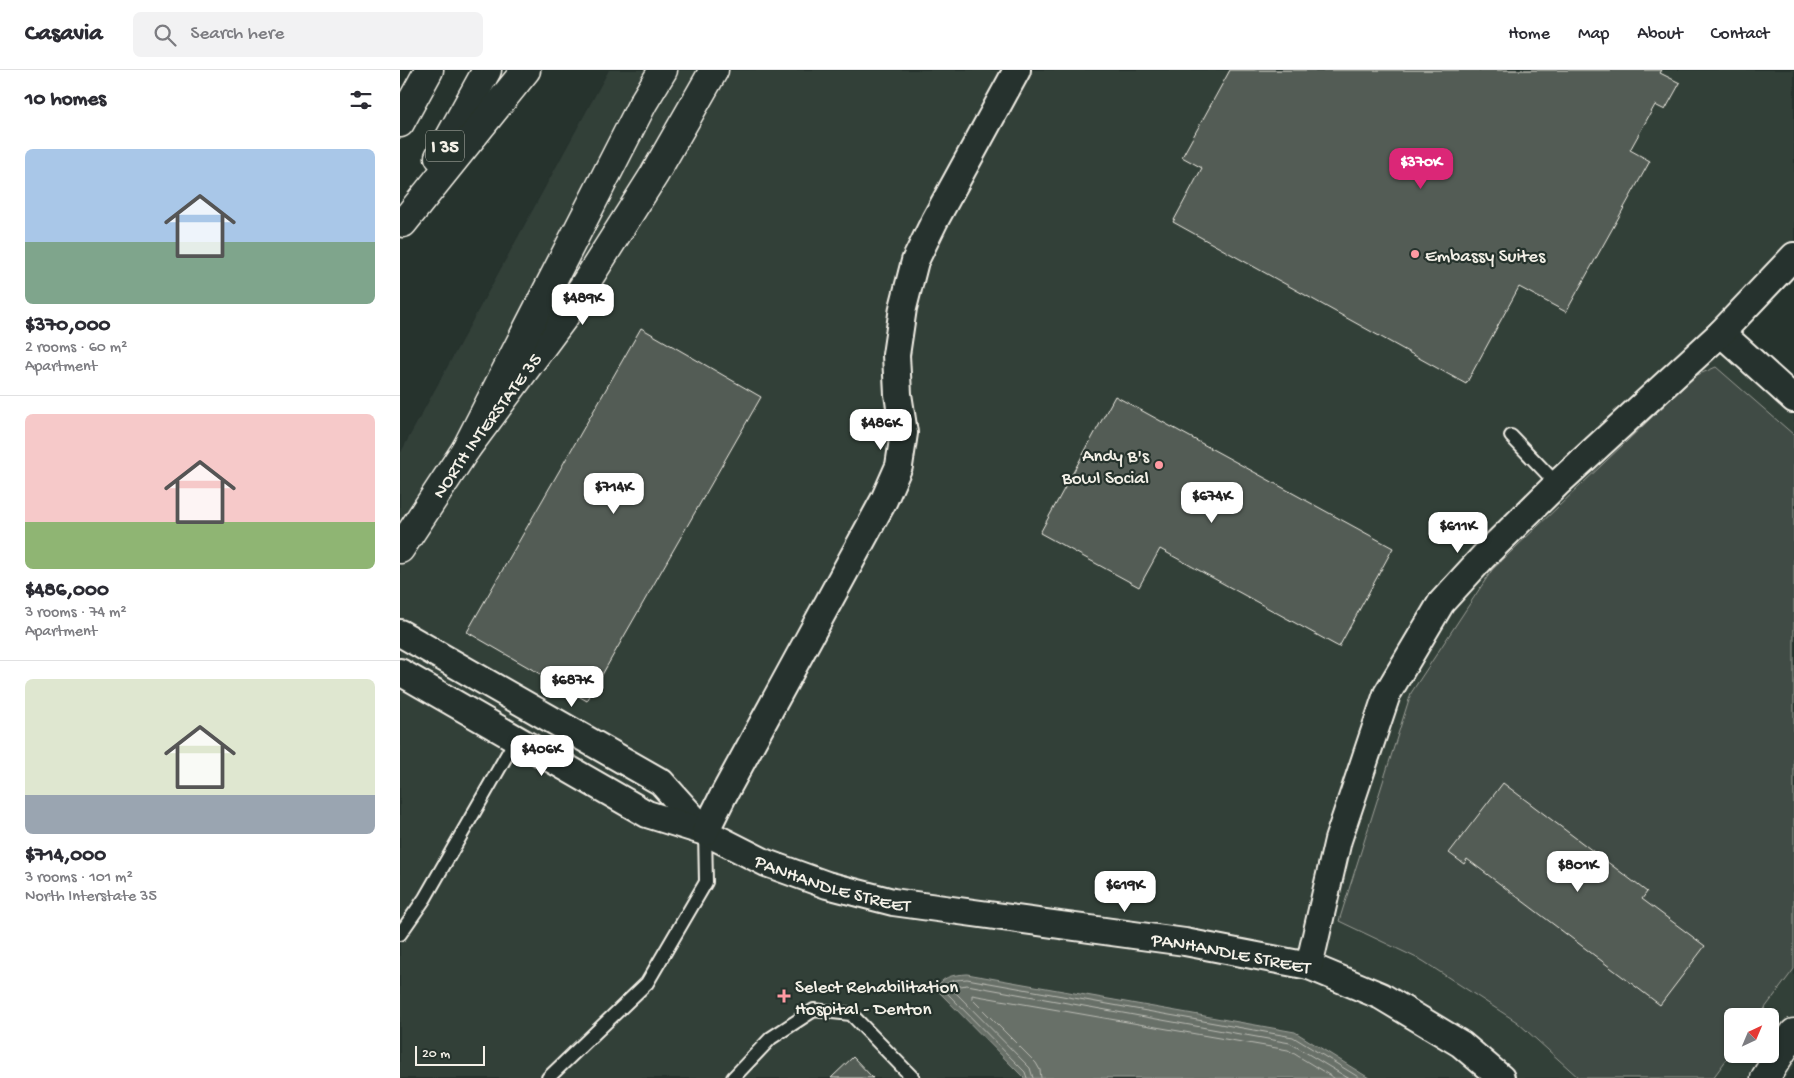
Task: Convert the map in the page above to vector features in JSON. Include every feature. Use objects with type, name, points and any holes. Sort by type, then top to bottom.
[{"type":"main road","name":"I 35","points":[[400,123],[429,70]]},
{"type":"main road","name":"I 35","points":[[402,226],[487,70]]},
{"type":"main road","points":[[402,226],[526,70]]},
{"type":"main road","points":[[466,449],[638,112],[663,70]]},
{"type":"main road","name":"NORTH INTERSTATE 35","points":[[400,549],[466,449],[564,317],[654,176],[714,70]]},
{"type":"main road","points":[[1765,1078],[1794,1033]]},
{"type":"street","points":[[705,832],[884,500],[899,466],[904,433],[898,394],[896,355],[902,308],[915,261],[935,220],[1017,70]]},
{"type":"street","points":[[1309,966],[1338,840],[1387,694],[1441,604],[1483,557],[1557,484],[1721,333],[1794,256]]},
{"type":"street","points":[[1721,333],[1794,399]]},
{"type":"street","name":"PANHANDLE STREET","points":[[400,633],[661,782],[705,832]]},
{"type":"street","name":"PANHANDLE STREET","points":[[400,672],[647,814],[705,832],[766,863],[827,885],[893,902],[1186,942],[1309,966],[1381,996],[1461,1044],[1501,1078]]},
{"type":"lane","points":[[1511,436],[1557,484]]},
{"type":"lane","points":[[400,934],[425,898],[516,739]]},
{"type":"lane","points":[[548,1078],[647,983],[706,882],[705,832]]},
{"type":"lane","points":[[733,1078],[771,1038],[814,1010],[851,1014],[913,1078]]},
{"type":"shaded area","points":[[609,70],[1794,70],[1794,257],[1717,333],[1794,403],[1794,1066],[1785,1078],[400,1078],[400,454]]},
{"type":"shaded area","points":[[1716,367],[1794,435],[1794,969],[1765,1008],[1724,1008],[1724,1063],[1713,1078],[1579,1078],[1517,1022],[1423,961],[1339,921],[1411,693],[1492,570],[1695,376]]},
{"type":"water","points":[[967,974],[1295,1032],[1369,1078],[1024,1078],[939,992],[938,985],[944,979],[955,975]]},
{"type":"building","name":"Embassy Suites","points":[[1230,70],[1662,70],[1660,73],[1680,83],[1665,110],[1655,105],[1630,150],[1650,161],[1566,312],[1519,287],[1466,384],[1173,222],[1202,168],[1182,157]]},
{"type":"building","points":[[641,328],[761,397],[587,701],[467,632]]},
{"type":"building","name":"Andy B's Bowl Social","points":[[1115,396],[1393,548],[1339,647],[1160,549],[1139,587],[1040,533]]},
{"type":"building","points":[[1503,783],[1647,892],[1642,899],[1705,946],[1660,1005],[1467,859],[1464,864],[1449,853]]},
{"type":"building","name":"Select Rehabilitation Hospital - Denton","points":[[853,1057],[873,1078],[831,1078]]},
{"type":"place","name":"Embassy Suites","points":[[1415,254]]},
{"type":"place","name":"Andy B's Bowl Social","points":[[1159,465]]},
{"type":"place","name":"Select Rehabilitation Hospital - Denton","points":[[784,996]]}]
